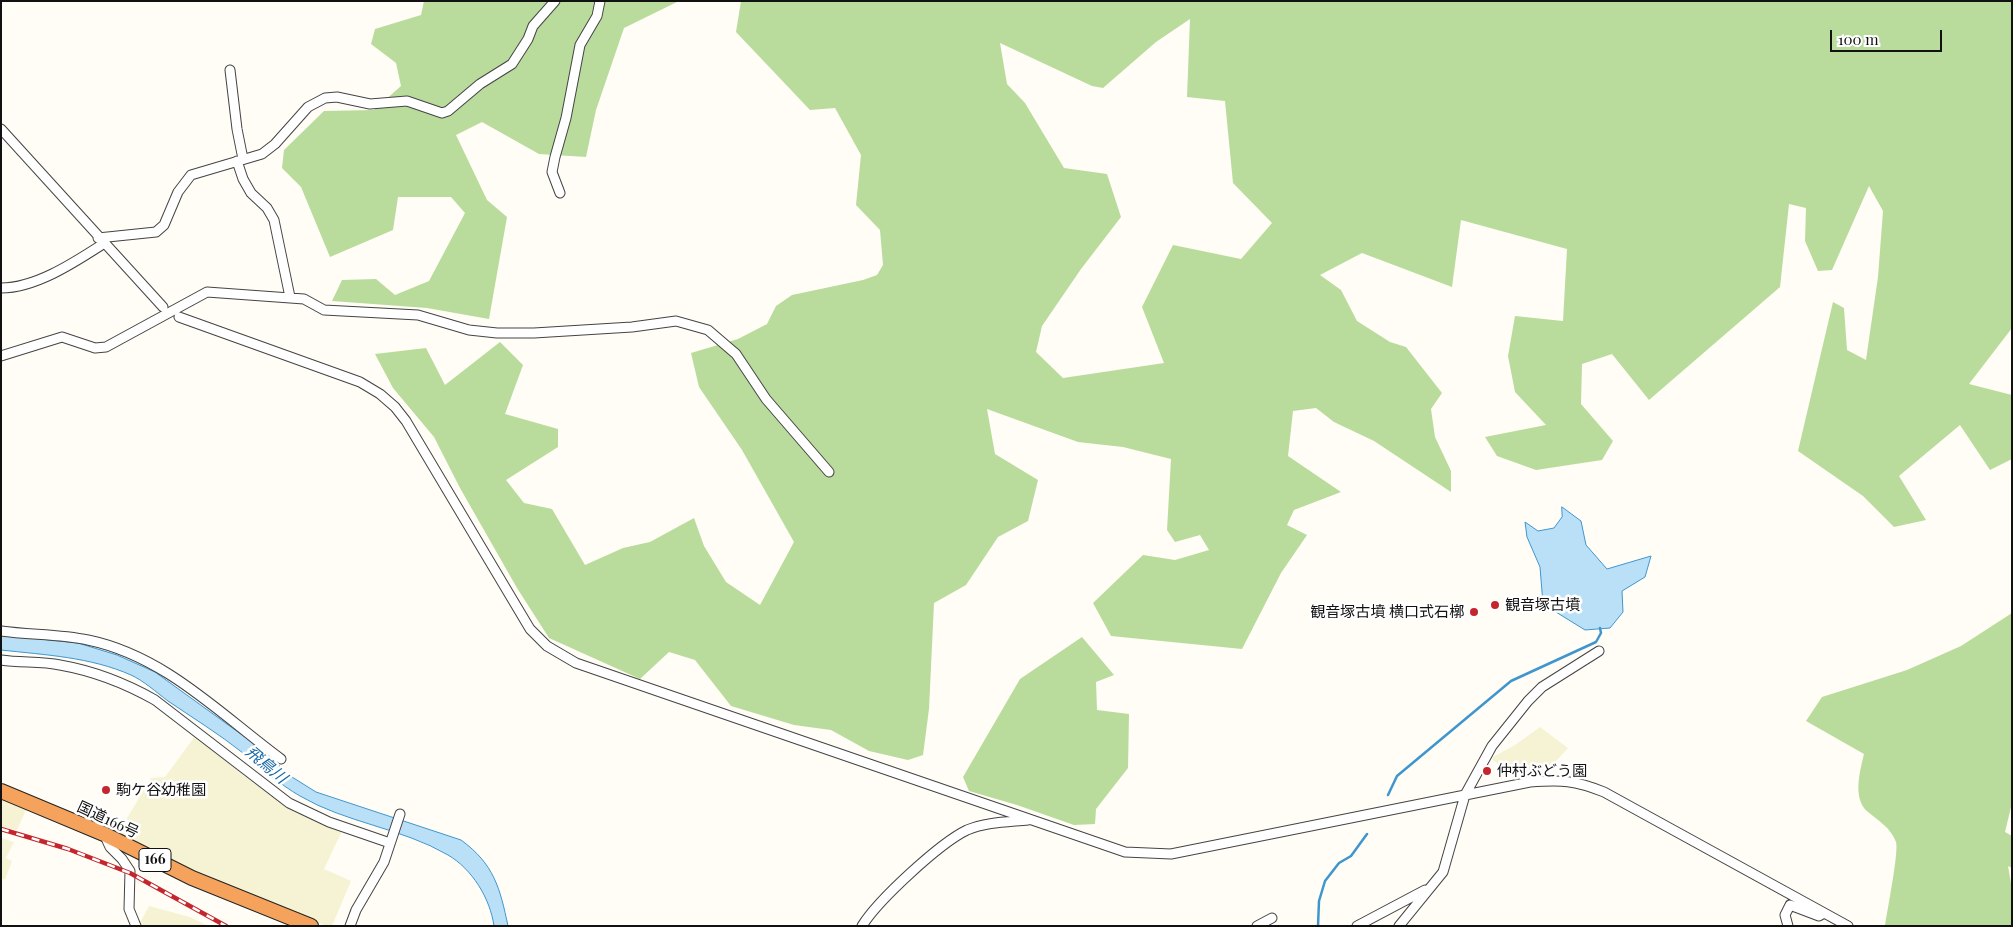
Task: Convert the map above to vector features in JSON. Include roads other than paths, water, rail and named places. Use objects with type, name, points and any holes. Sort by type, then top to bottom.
[{"type":"highway","name":"国道166号","points":[[1,792],[104,834],[192,878],[311,926]]},
{"type":"street","points":[[1,288],[46,277],[72,264],[100,241],[156,232],[164,225],[178,192],[191,175],[269,150],[308,107],[325,98],[336,96],[370,104],[407,101],[442,113],[448,111],[480,84],[512,64],[528,39],[533,26],[556,1]]},
{"type":"street","points":[[560,193],[552,172],[555,157],[566,118],[580,45],[597,16],[600,1]]},
{"type":"street","points":[[230,70],[243,179],[251,193],[267,208],[274,220],[290,297]]},
{"type":"street","points":[[1,129],[100,241],[163,307]]},
{"type":"street","points":[[1,356],[62,337],[95,348],[106,347],[207,292],[304,299],[324,310],[418,315],[469,330],[497,333],[534,333],[632,327],[676,321],[708,330],[736,354],[766,399],[829,472]]},
{"type":"street","points":[[179,317],[360,382],[380,394],[395,407],[418,439],[522,619],[547,646],[576,663],[1125,852],[1171,854],[1530,782],[1562,780],[1578,782],[1604,792],[1848,926]]},
{"type":"street","points":[[1,631],[87,639],[131,653],[187,685],[281,759]]},
{"type":"street","points":[[1399,926],[1443,872],[1465,795],[1492,746],[1542,687],[1599,651]]},
{"type":"street","points":[[1,660],[59,664],[95,673],[134,688],[155,700],[289,803],[329,822],[392,839]]},
{"type":"street","points":[[350,926],[356,910],[384,862],[399,816]]},
{"type":"street","points":[[862,926],[885,898],[955,837],[982,825],[1032,820]]},
{"type":"street","points":[[104,834],[110,847],[122,859],[130,871],[129,909],[136,926]]},
{"type":"street","points":[[1357,926],[1432,886]]},
{"type":"street","points":[[1788,926],[1785,915],[1790,905],[1809,914],[1820,916],[1824,913]]},
{"type":"street","points":[[1257,926],[1272,918]]},
{"type":"water","points":[[1562,507],[1581,521],[1586,545],[1607,569],[1651,556],[1645,577],[1622,591],[1623,612],[1610,628],[1585,630],[1543,604],[1540,567],[1527,537],[1525,522],[1538,531],[1554,528],[1562,517]]},
{"type":"water","name":"飛鳥川","points":[[1,635],[78,643],[117,655],[155,672],[256,745],[292,777],[316,792],[461,840],[481,858],[494,878],[502,900],[508,926],[494,926],[489,905],[478,885],[465,868],[448,855],[412,838],[336,813],[300,796],[225,739],[131,675],[84,660],[1,650]]},
{"type":"waterway","points":[[1388,795],[1397,776],[1511,681],[1596,642],[1601,633],[1600,628]]},
{"type":"waterway","points":[[1318,926],[1319,901],[1325,881],[1339,863],[1351,856],[1367,834]]},
{"type":"railway","points":[[1,829],[68,849],[130,873],[226,926]]},
{"type":"place","name":"観音塚古墳","points":[[1495,605]]},
{"type":"place","name":"観音塚古墳 横口式石槨","points":[[1474,612]]},
{"type":"place","name":"仲村ぶどう園","points":[[1487,771]]},
{"type":"place","name":"駒ケ谷幼稚園","points":[[106,790]]}]
